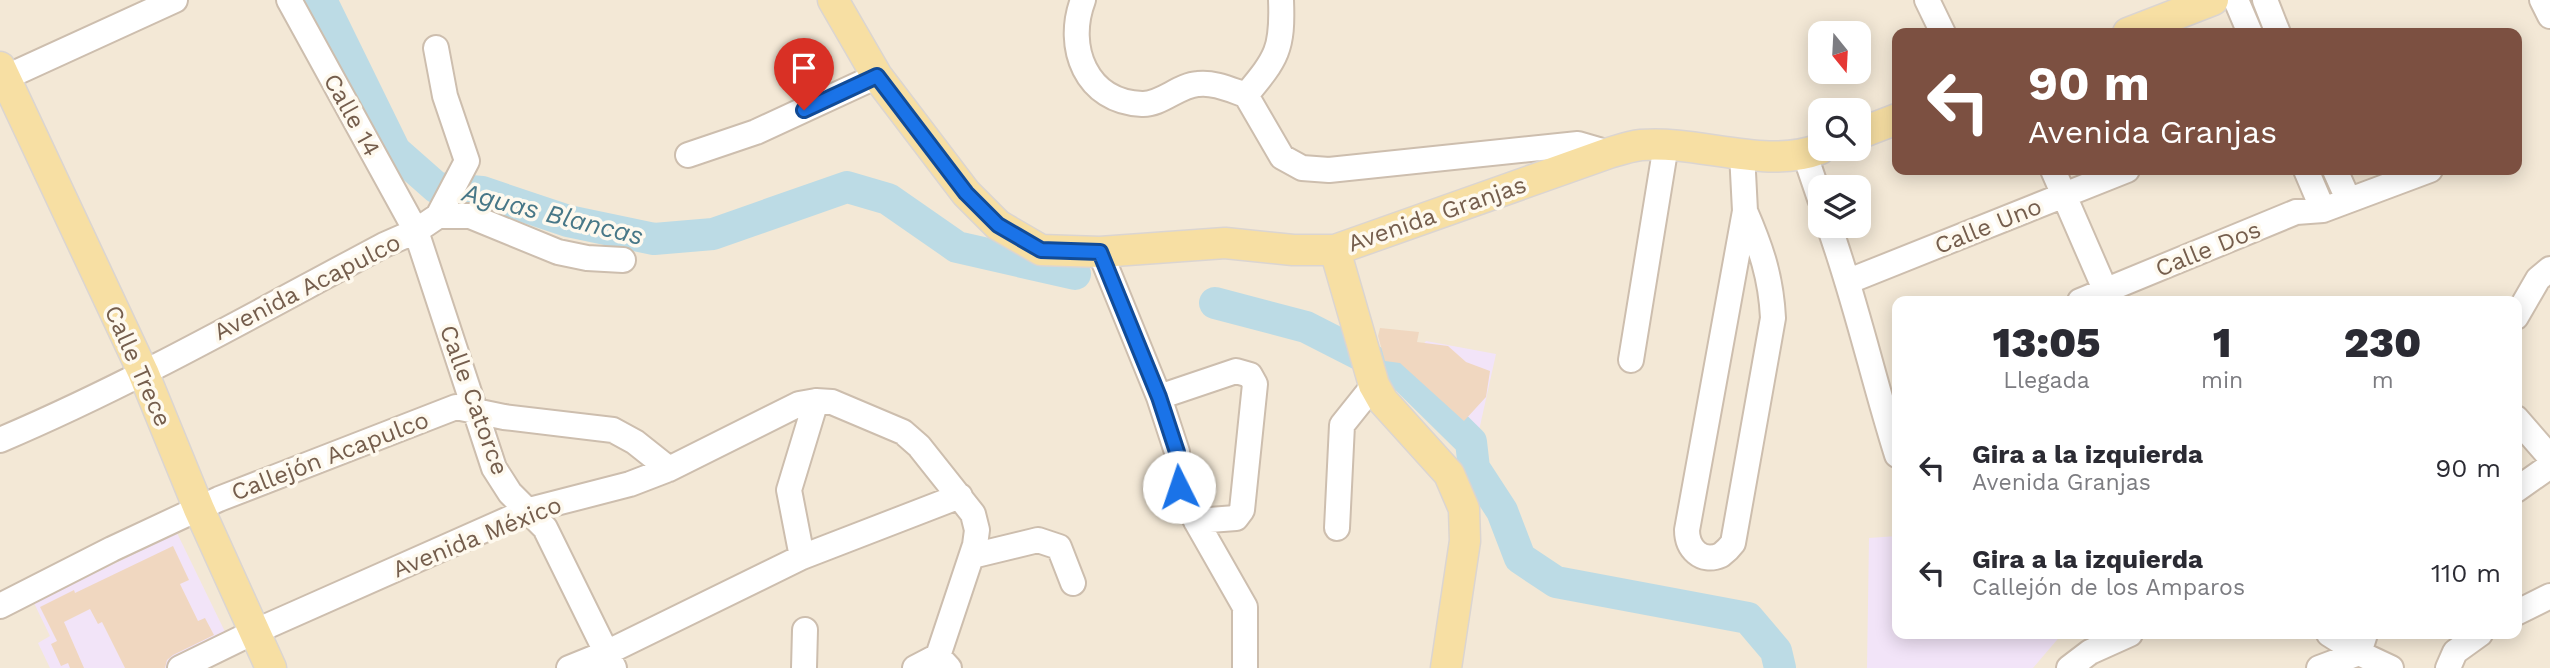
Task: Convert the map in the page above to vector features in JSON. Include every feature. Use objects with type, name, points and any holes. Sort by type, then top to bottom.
[{"type":"main road","points":[[2141,28],[2213,0]]},
{"type":"main road","name":"Avenida Granjas","points":[[836,1],[877,76],[966,193],[998,225],[1041,250],[1100,252],[1225,243],[1293,250],[1335,250],[1609,153],[1639,145],[1665,145],[1774,158],[1808,153]]},
{"type":"main road","name":"Calle Trece","points":[[2,75],[142,372],[271,668]]},
{"type":"main road","points":[[1871,129],[1892,121]]},
{"type":"main road","points":[[1335,250],[1362,335],[1374,385],[1383,401],[1450,474],[1464,509],[1465,541],[1446,668]]},
{"type":"street","points":[[2,75],[175,0]]},
{"type":"street","name":"Calle 14","points":[[289,0],[416,231]]},
{"type":"street","points":[[1083,0],[1075,36],[1078,56],[1087,74],[1108,93],[1128,103],[1146,104],[1197,84],[1218,86],[1246,95],[1282,157],[1302,168],[1329,170],[1578,144],[1609,153]]},
{"type":"street","points":[[1246,95],[1267,71],[1278,52],[1282,30],[1281,0]]},
{"type":"street","points":[[1927,0],[1941,28]]},
{"type":"street","points":[[2236,0],[2248,28]]},
{"type":"street","points":[[2265,0],[2276,28]]},
{"type":"street","points":[[2542,0],[2550,16]]},
{"type":"street","points":[[436,48],[445,96],[467,161],[438,215],[470,216],[558,252],[587,258],[623,260]]},
{"type":"street","points":[[688,155],[756,132],[877,76]]},
{"type":"street","points":[[1631,360],[1665,145]]},
{"type":"street","points":[[1742,153],[1745,211],[1688,530],[1691,547],[1703,556],[1720,555],[1733,543],[1773,318],[1772,295],[1764,256],[1745,211]]},
{"type":"street","points":[[2055,175],[2108,296]]},
{"type":"street","name":"Calle Uno","points":[[1849,281],[2115,175]]},
{"type":"street","points":[[2308,175],[2319,203]]},
{"type":"street","points":[[2341,184],[2366,175]]},
{"type":"street","points":[[2341,184],[2398,175]]},
{"type":"street","name":"Calle Dos","points":[[2108,296],[2319,203],[2341,184]]},
{"type":"street","name":"Avenida Acapulco","points":[[0,440],[142,372],[384,245],[416,231],[438,215]]},
{"type":"street","name":"Calle Catorce","points":[[416,231],[494,468],[510,493],[545,528],[610,661]]},
{"type":"street","points":[[1833,238],[1886,383],[1892,422]]},
{"type":"street","points":[[1100,252],[1159,397],[1177,452],[1179,487],[1245,607],[1245,667]]},
{"type":"street","points":[[2522,309],[2546,277]]},
{"type":"street","points":[[1159,397],[1236,371],[1250,375],[1255,384],[1242,510],[1236,518],[1196,521]]},
{"type":"street","points":[[1337,528],[1342,425],[1374,385]]},
{"type":"street","points":[[802,557],[789,490],[816,401],[832,402],[903,432],[919,446],[973,513],[977,530],[943,662],[915,668]]},
{"type":"street","name":"Avenida México","points":[[180,668],[254,632],[529,510],[631,484],[669,469],[799,404],[816,401]]},
{"type":"street","name":"Callejón Acapulco","points":[[0,606],[219,499],[456,407],[613,430],[635,442],[669,469]]},
{"type":"street","points":[[2522,425],[2550,457]]},
{"type":"street","points":[[2522,486],[2550,466]]},
{"type":"street","points":[[569,668],[610,661],[802,557],[960,496]]},
{"type":"street","points":[[972,556],[1038,540],[1059,547],[1073,583]]},
{"type":"street","points":[[2522,610],[2550,596]]},
{"type":"street","points":[[804,668],[805,630]]},
{"type":"street","points":[[2068,668],[2090,652],[2119,639]]},
{"type":"street","points":[[2448,668],[2455,652],[2473,639]]},
{"type":"street","points":[[2319,668],[2362,643],[2391,668]]},
{"type":"shaded area","points":[[0,0],[2550,0],[2550,668],[0,668]]},
{"type":"shaded area","points":[[1426,341],[1496,354],[1478,435],[1402,369]]},
{"type":"shaded area","points":[[177,533],[229,640],[171,668],[50,668],[38,643],[50,636],[34,603]]},
{"type":"shaded area","points":[[1892,536],[1892,639],[2058,639],[2033,668],[1867,668],[1869,538]]},
{"type":"building","points":[[1380,328],[1419,332],[1417,342],[1448,346],[1466,362],[1490,371],[1486,397],[1464,421],[1400,363],[1385,361],[1378,336]]},
{"type":"building","points":[[173,546],[189,580],[180,584],[198,621],[205,618],[214,635],[173,655],[167,660],[165,668],[125,668],[102,622],[98,624],[90,609],[64,622],[84,668],[70,668],[68,663],[61,666],[51,644],[57,641],[40,607]]},
{"type":"waterway","name":"Aguas Blancas","points":[[321,0],[395,151],[437,188],[482,192],[568,221],[654,239],[713,234],[847,187],[888,199],[957,247],[1075,274]]},
{"type":"waterway","name":"Aguas Blancas","points":[[1215,303],[1306,327],[1406,378],[1471,442],[1474,468],[1502,511],[1520,558],[1556,582],[1748,618],[1776,651],[1780,668]]},
{"type":"route","points":[[804,110],[877,76],[966,193],[998,225],[1041,250],[1100,252],[1159,397],[1177,452],[1179,487]]}]
